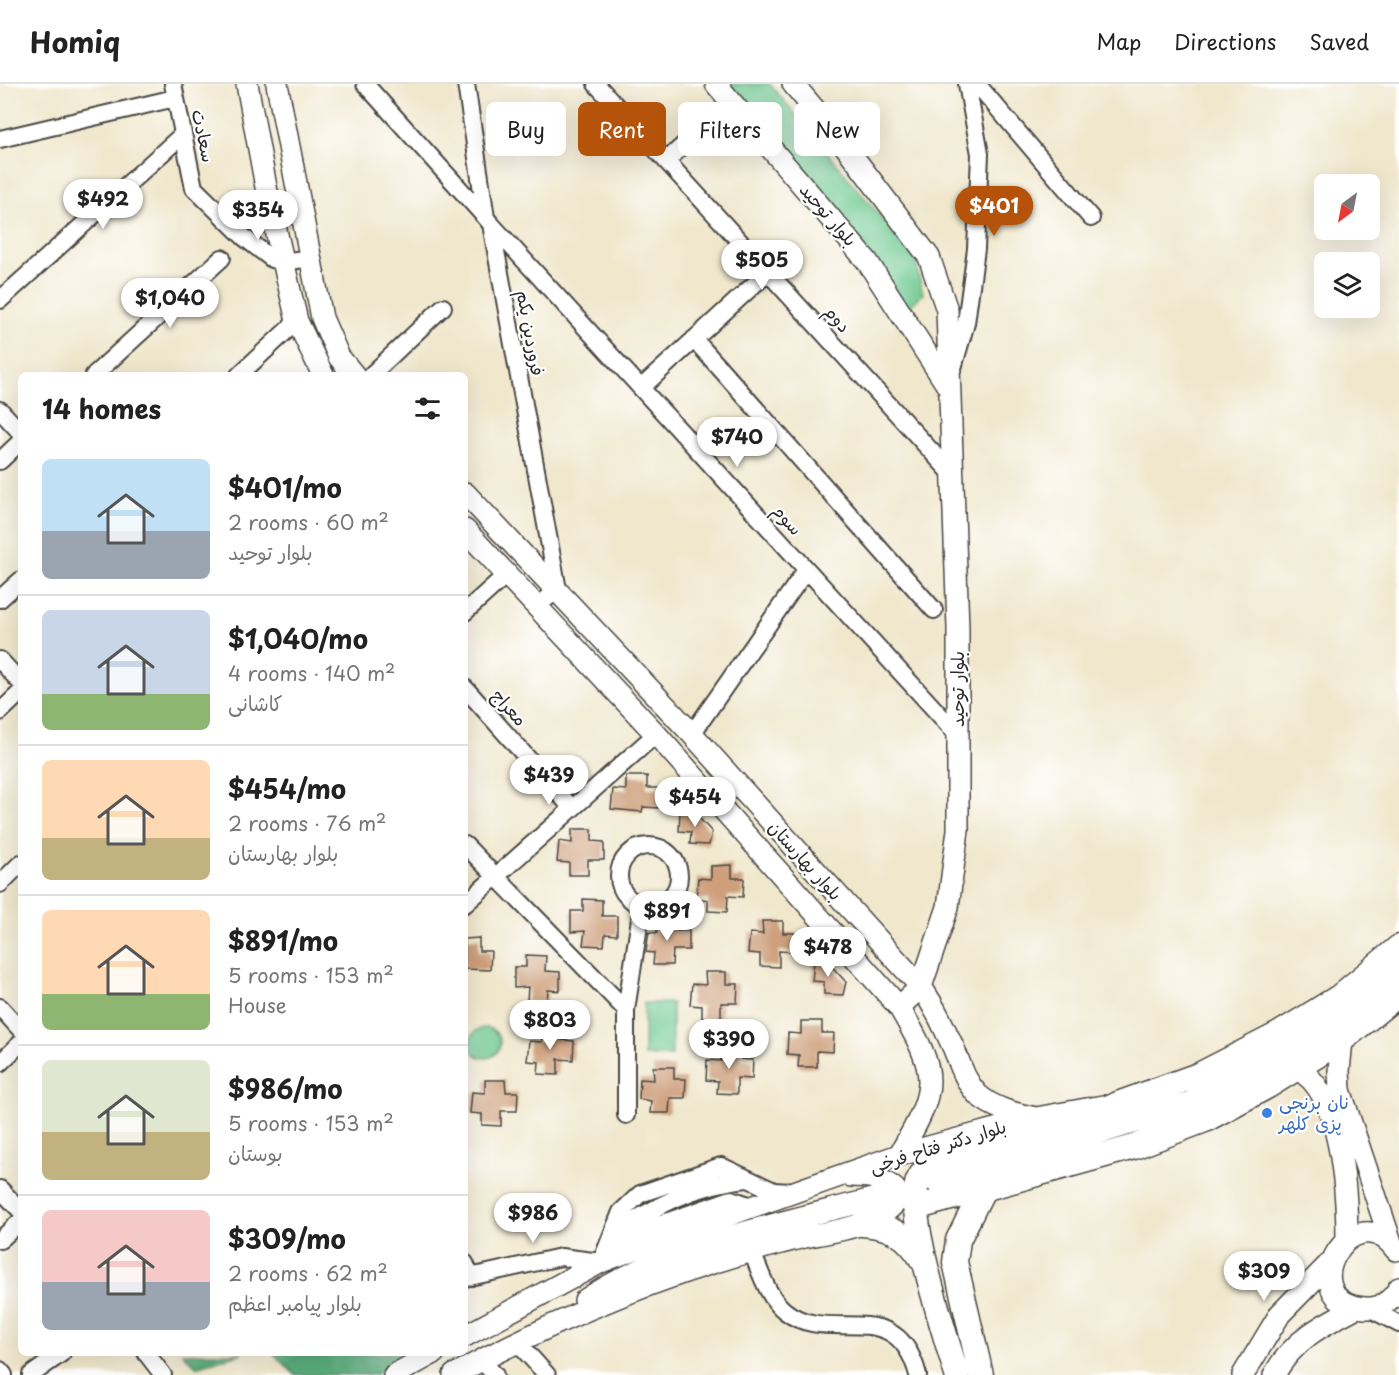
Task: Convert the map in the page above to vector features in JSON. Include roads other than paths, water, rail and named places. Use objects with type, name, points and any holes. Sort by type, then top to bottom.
[{"type":"highway","name":"بلوار دکتر فتاح فرخی","points":[[1118,1104],[1200,1074],[1280,1034],[1339,997],[1399,947]]},
{"type":"highway","points":[[937,1181],[1190,1104],[1260,1068],[1328,1027],[1399,973]]},
{"type":"highway","points":[[915,1208],[1134,1147],[1205,1120],[1342,1040],[1399,994]]},
{"type":"highway","points":[[969,1374],[927,1267],[915,1208],[918,1181],[933,1164],[1079,1123],[1118,1104]]},
{"type":"highway","points":[[969,1374],[955,1262],[958,1240],[983,1190]]},
{"type":"highway","points":[[862,1224],[880,1225],[898,1231],[911,1243],[927,1267]]},
{"type":"main road","points":[[247,84],[282,262],[297,321],[322,372]]},
{"type":"main road","points":[[277,84],[322,318],[339,357],[352,372]]},
{"type":"main road","name":"بلوار توحید","points":[[716,84],[731,102]]},
{"type":"main road","name":"بلوار توحید","points":[[793,84],[839,138],[929,257],[947,310],[958,628],[958,830],[948,907],[921,987]]},
{"type":"main road","name":"بلوار توحید","points":[[777,156],[867,261],[948,386]]},
{"type":"main road","name":"بلوار بهارستان","points":[[468,496],[692,734],[921,987],[935,1008],[967,1079],[977,1094],[1014,1114],[1036,1118]]},
{"type":"main road","name":"بلوار بهارستان","points":[[468,533],[656,734],[899,1007],[915,1034],[930,1075],[929,1090],[917,1124],[899,1155]]},
{"type":"main road","points":[[899,1007],[921,987]]},
{"type":"main road","points":[[1342,1040],[1340,1090],[1395,1250]]},
{"type":"main road","points":[[1296,1068],[1307,1073],[1315,1081],[1327,1107],[1344,1167],[1347,1240]]},
{"type":"main road","name":"بلوار دکتر فتاح فرخی","points":[[468,1334],[606,1248],[755,1207],[899,1155],[1036,1118],[1118,1104]]},
{"type":"main road","points":[[526,1338],[627,1293],[752,1250],[862,1224],[887,1213],[896,1202],[895,1189],[886,1182],[873,1177],[846,1176]]},
{"type":"main road","points":[[454,1375],[488,1367],[526,1338],[613,1282],[666,1257],[880,1197]]},
{"type":"main road","points":[[1363,1308],[1344,1301],[1334,1290],[1329,1271],[1337,1248],[1347,1240],[1370,1235],[1395,1250]]},
{"type":"main road","points":[[1243,1375],[1280,1314],[1330,1263]]},
{"type":"main road","points":[[1274,1375],[1296,1344],[1316,1328],[1363,1308],[1381,1305],[1391,1299],[1399,1288]]},
{"type":"main road","points":[[394,1375],[429,1356]]},
{"type":"street","points":[[366,84],[489,221]]},
{"type":"street","name":"فروردین یکم","points":[[466,84],[489,221],[558,590]]},
{"type":"street","name":"دوم","points":[[596,84],[953,475]]},
{"type":"street","points":[[948,386],[966,323],[976,249],[980,154],[967,84]]},
{"type":"street","points":[[977,84],[1090,218]]},
{"type":"street","name":"سعادت","points":[[174,91],[194,188],[254,245],[272,259],[282,262]]},
{"type":"street","points":[[0,139],[174,91]]},
{"type":"street","points":[[0,300],[182,135]]},
{"type":"street","points":[[666,161],[678,150]]},
{"type":"street","name":"سوم","points":[[489,221],[958,735]]},
{"type":"street","points":[[97,372],[222,258]]},
{"type":"street","points":[[282,262],[311,258]]},
{"type":"street","points":[[641,388],[768,272]]},
{"type":"street","points":[[375,372],[443,307]]},
{"type":"street","points":[[242,372],[297,321]]},
{"type":"street","points":[[694,339],[934,610]]},
{"type":"street","points":[[0,410],[18,430]]},
{"type":"street","points":[[0,460],[18,444]]},
{"type":"street","points":[[692,734],[806,570]]},
{"type":"street","points":[[468,609],[507,574]]},
{"type":"street","points":[[0,599],[18,583]]},
{"type":"street","points":[[536,606],[558,590]]},
{"type":"street","points":[[0,660],[18,679]]},
{"type":"street","name":"معراج","points":[[468,691],[572,808]]},
{"type":"street","points":[[0,712],[18,695]]},
{"type":"street","points":[[468,901],[656,734]]},
{"type":"street","points":[[468,848],[626,1010]]},
{"type":"street","points":[[0,884],[18,866]]},
{"type":"street","points":[[626,1115],[626,1010],[642,906]]},
{"type":"street","points":[[0,1007],[18,1027]]},
{"type":"street","points":[[0,1063],[18,1046]]},
{"type":"street","points":[[468,1272],[606,1248],[621,1212],[640,1194],[721,1166],[774,1191],[797,1193]]},
{"type":"street","points":[[0,1188],[18,1208]]},
{"type":"street","points":[[0,1240],[18,1224]]},
{"type":"street","points":[[752,1250],[772,1295],[783,1310],[798,1320],[881,1329],[898,1335],[913,1356],[918,1375]]},
{"type":"street","points":[[1363,1308],[1399,1324]]},
{"type":"street","points":[[526,1338],[547,1375]]},
{"type":"street","points":[[31,1375],[58,1356]]},
{"type":"street","points":[[148,1356],[163,1375]]},
{"type":"street","points":[[0,1370],[4,1375]]},
{"type":"place","name":"نان برنجی پزی کلهر","points":[[1267,1113]]}]
